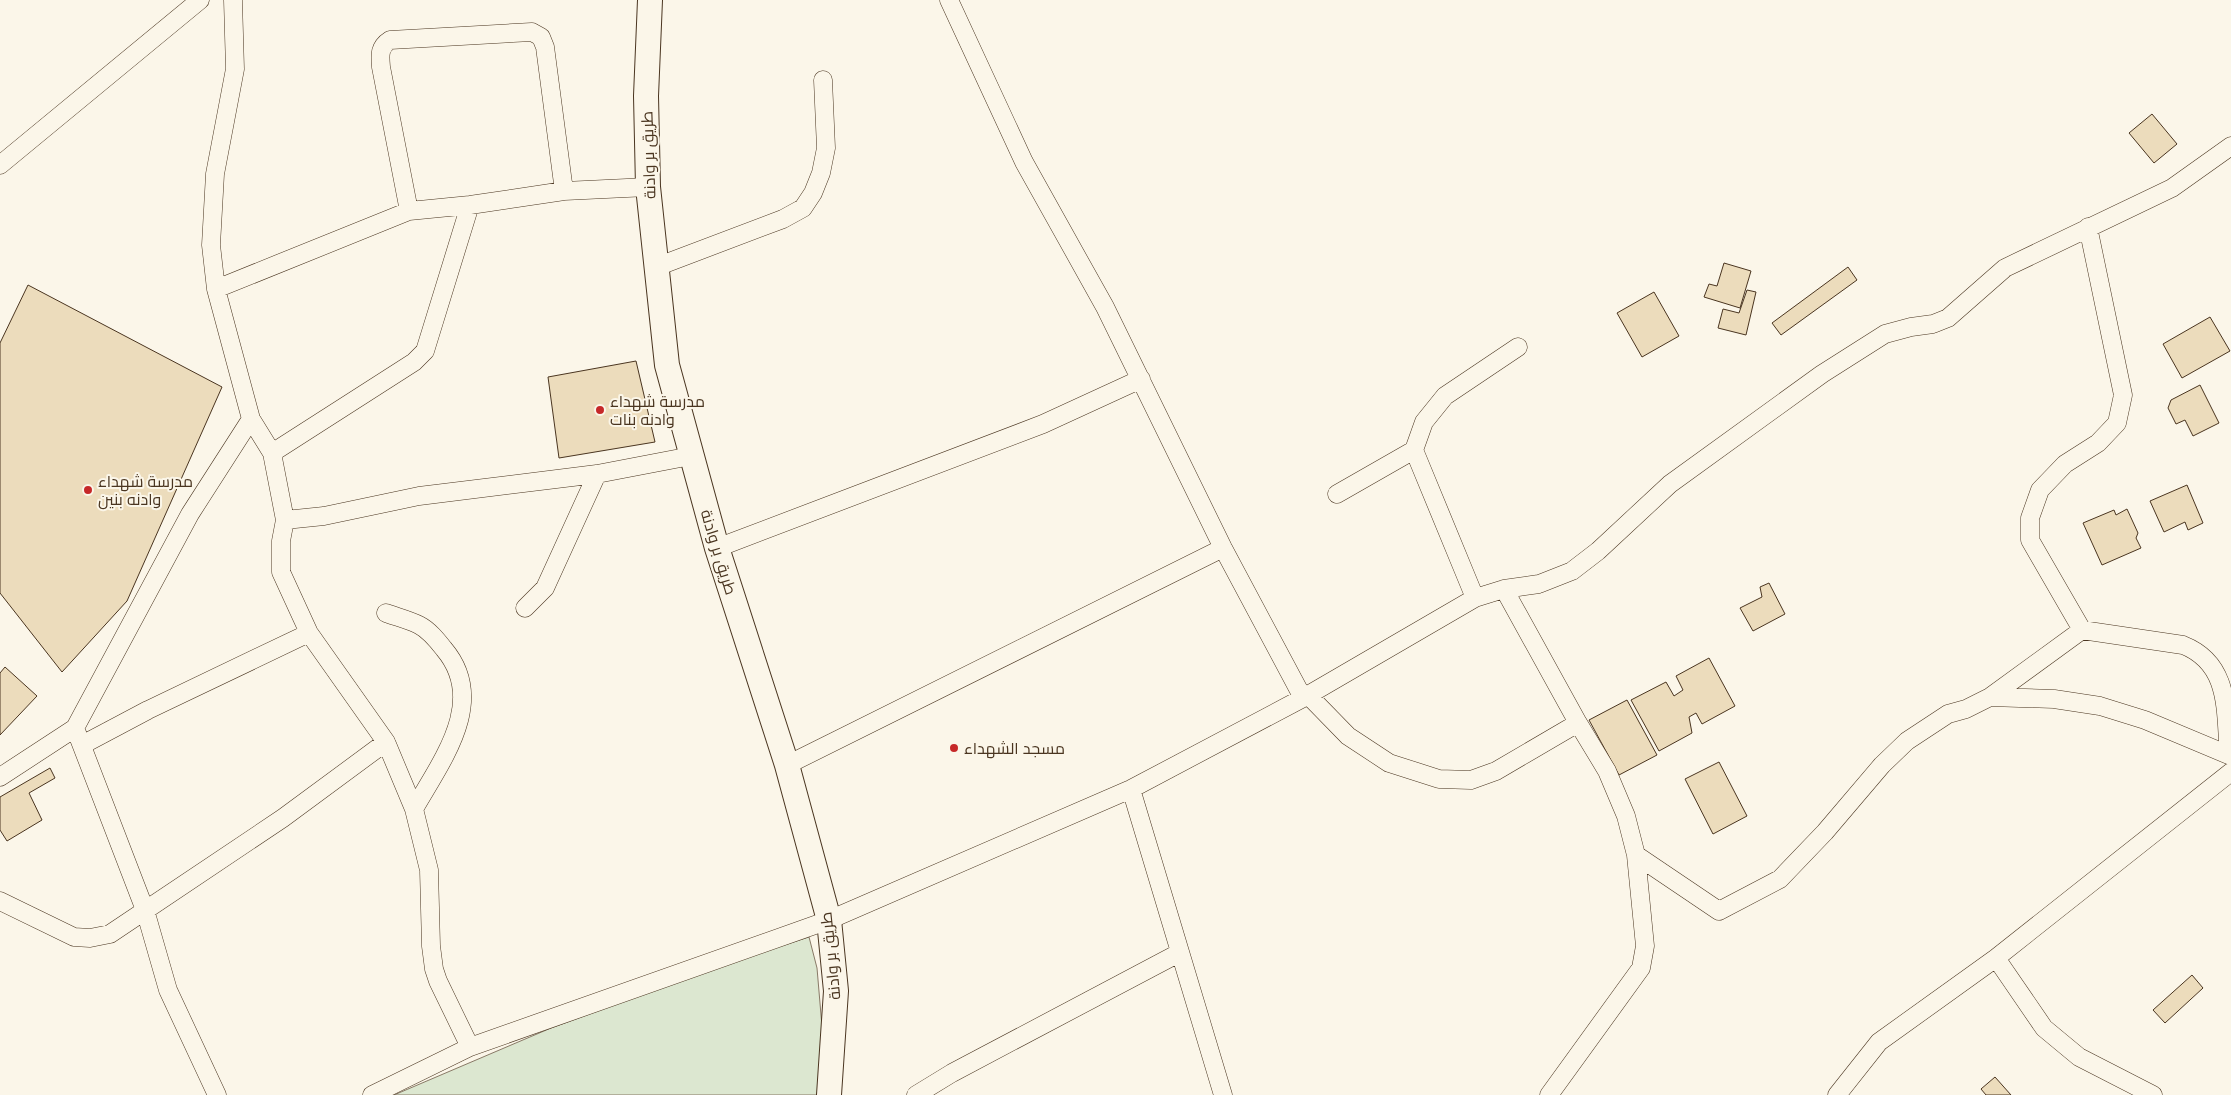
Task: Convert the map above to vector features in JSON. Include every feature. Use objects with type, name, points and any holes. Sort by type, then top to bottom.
[{"type":"street","points":[[0,165],[200,0]]},
{"type":"street","points":[[234,0],[235,69],[215,174],[211,245],[216,288],[251,418],[272,453],[285,520],[281,541],[281,572],[309,633],[386,742],[414,809],[429,870],[431,946],[434,969],[470,1047]]},
{"type":"street","name":"طريق بر وادنة","points":[[650,0],[646,96],[648,186],[667,365],[716,548],[787,765],[829,920],[836,991],[829,1095]]},
{"type":"street","points":[[949,0],[1024,162],[1105,307],[1223,548],[1305,696],[1348,736],[1389,763],[1439,779],[1456,781],[1471,780],[1496,771],[1578,723]]},
{"type":"street","points":[[409,211],[381,67],[380,51],[384,43],[390,40],[532,32],[542,37],[546,47],[564,191]]},
{"type":"street","points":[[656,267],[783,219],[803,208],[814,193],[821,173],[826,148],[823,80]]},
{"type":"street","points":[[376,1094],[470,1047],[829,920],[1131,789],[1305,696],[1475,598],[1504,589],[1539,584],[1572,571],[1598,551],[1670,484],[1822,374],[1885,334],[1911,327],[1933,324],[1948,318],[2005,268],[2172,188],[2231,146]]},
{"type":"street","points":[[216,288],[409,211],[470,205],[564,191],[648,186]]},
{"type":"street","points":[[272,453],[414,362],[425,351],[470,205]]},
{"type":"street","points":[[2082,630],[2030,540],[2030,518],[2040,490],[2064,464],[2098,443],[2116,423],[2123,395],[2088,227]]},
{"type":"street","points":[[1337,494],[1414,450],[1424,422],[1445,396],[1518,347]]},
{"type":"street","points":[[716,548],[1043,424],[1140,379]]},
{"type":"street","points":[[0,777],[74,728],[190,514],[251,418]]},
{"type":"street","points":[[1414,450],[1475,598]]},
{"type":"street","points":[[285,520],[324,516],[419,496],[597,474],[691,456]]},
{"type":"street","points":[[526,608],[545,588],[597,474]]},
{"type":"street","points":[[787,765],[1223,548]]},
{"type":"street","points":[[1504,589],[1578,723],[1607,771],[1626,816],[1636,855],[1645,946],[1641,968],[1549,1095]]},
{"type":"street","points":[[386,613],[420,626],[436,640],[459,670],[464,694],[462,710],[451,741],[414,809]]},
{"type":"street","points":[[1636,855],[1720,911],[1780,879],[1826,832],[1882,765],[1908,741],[1948,714],[1966,709],[1990,697],[2082,630],[2183,645],[2198,651],[2214,666],[2223,688],[2230,761]]},
{"type":"street","points":[[82,745],[148,710],[309,633]]},
{"type":"street","points":[[1990,697],[2054,699],[2100,706],[2145,720],[2230,761]]},
{"type":"street","points":[[74,728],[145,910],[168,990],[217,1095]]},
{"type":"street","points":[[0,901],[74,937],[90,938],[110,934],[283,818],[386,742]]},
{"type":"street","points":[[1837,1095],[1879,1042],[1996,958],[2230,761]]},
{"type":"street","points":[[1131,789],[1223,1095]]},
{"type":"street","points":[[916,1095],[952,1073],[1179,953]]},
{"type":"street","points":[[1996,958],[2044,1028],[2079,1057],[2153,1095]]},
{"type":"green space","points":[[809,937],[817,968],[824,1050],[817,1095],[394,1095],[551,1028],[728,963]]},
{"type":"building","points":[[2152,114],[2177,144],[2154,163],[2129,133]]},
{"type":"building","points":[[1724,263],[1751,271],[1740,308],[1704,297],[1709,284],[1717,286]]},
{"type":"building","points":[[1848,267],[1857,280],[1781,335],[1772,323]]},
{"type":"building","name":"مدرسة شهداء وادنه بنين","points":[[28,285],[222,387],[127,601],[62,672],[0,593],[0,343]]},
{"type":"building","points":[[1747,290],[1756,292],[1746,335],[1718,328],[1723,309],[1739,313]]},
{"type":"building","points":[[1654,292],[1679,336],[1642,357],[1617,313]]},
{"type":"building","points":[[2210,317],[2230,351],[2182,378],[2163,344]]},
{"type":"building","name":"مدرسة شهداء وادنه بنات","points":[[636,361],[655,442],[559,458],[548,377]]},
{"type":"building","points":[[2200,385],[2219,423],[2193,436],[2185,420],[2176,424],[2168,408],[2171,400]]},
{"type":"building","points":[[2187,485],[2203,523],[2188,530],[2185,522],[2164,532],[2150,501]]},
{"type":"building","points":[[2127,509],[2138,533],[2136,538],[2141,548],[2102,565],[2083,523],[2114,510],[2116,515]]},
{"type":"building","points":[[1769,583],[1785,614],[1753,631],[1740,608],[1762,597],[1760,587]]},
{"type":"building","points":[[1709,658],[1735,706],[1702,724],[1696,713],[1689,717],[1692,733],[1659,751],[1631,700],[1666,682],[1674,696],[1683,690],[1676,676]]},
{"type":"building","points":[[5,667],[37,696],[0,735],[0,673]]},
{"type":"building","points":[[1627,700],[1657,755],[1619,775],[1589,720]]},
{"type":"building","points":[[1719,762],[1747,816],[1713,834],[1685,779]]},
{"type":"building","points":[[50,768],[55,778],[29,793],[42,820],[7,841],[0,830],[0,797]]},
{"type":"building","points":[[2192,975],[2203,988],[2165,1023],[2153,1010]]},
{"type":"building","points":[[1995,1077],[2011,1095],[1986,1095],[1981,1089]]},
{"type":"place","name":"مدرسة شهداء وادنه بنات","points":[[600,410]]},
{"type":"place","name":"مدرسة شهداء وادنه بنين","points":[[88,490]]},
{"type":"place","name":"مسجد الشهداء","points":[[954,748]]}]
